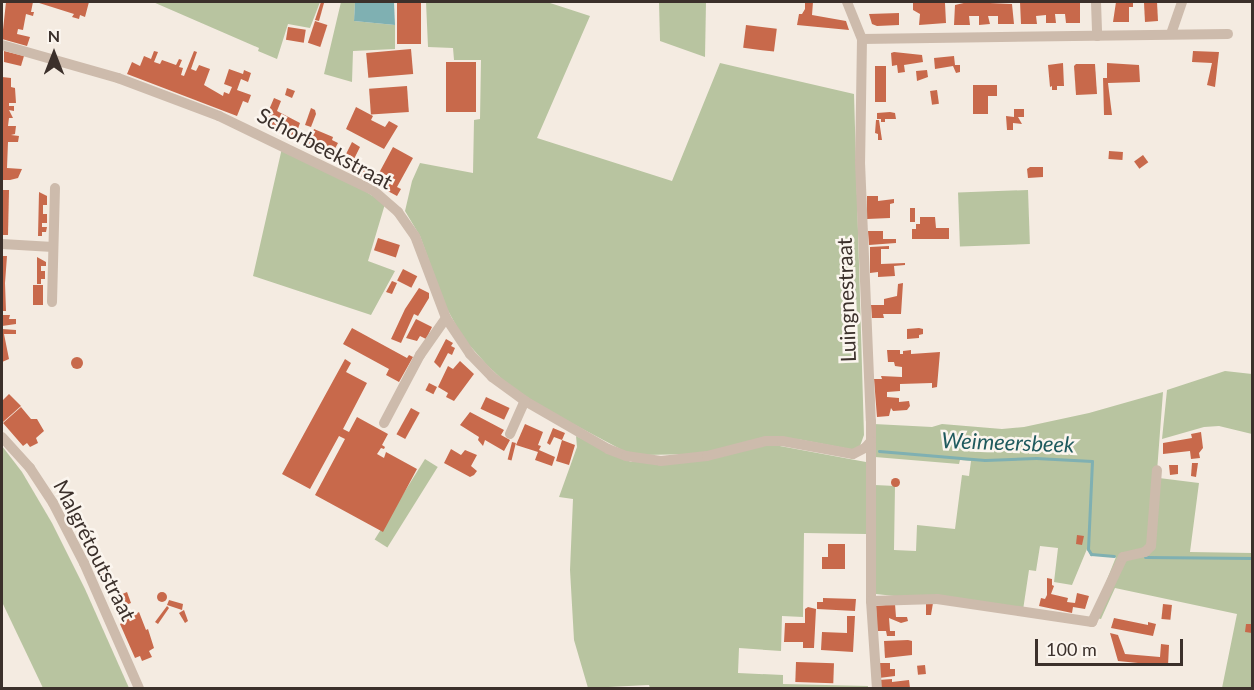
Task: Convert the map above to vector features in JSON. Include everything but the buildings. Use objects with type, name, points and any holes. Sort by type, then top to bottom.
[{"type":"street","name":"Luingnestraat","points":[[846,2],[862,39],[860,162],[871,441],[871,601],[877,688]]},
{"type":"street","points":[[1096,2],[1097,36]]},
{"type":"street","points":[[1171,34],[1182,2]]},
{"type":"street","points":[[862,39],[1228,34]]},
{"type":"street","name":"Schorbeekstraat","points":[[2,45],[118,78],[219,116],[374,191],[398,212],[415,236],[446,318],[462,344],[492,377],[525,401],[608,448],[640,459],[692,459],[766,441],[782,441],[853,453],[865,448],[871,441]]},
{"type":"street","points":[[52,302],[55,188]]},
{"type":"street","points":[[2,244],[53,247]]},
{"type":"street","points":[[384,423],[420,355],[446,318]]},
{"type":"street","points":[[510,434],[525,401]]},
{"type":"street","name":"Malgrétoutstraat","points":[[2,437],[30,468],[53,503],[84,563],[139,688]]},
{"type":"street","points":[[871,601],[937,599],[1092,622],[1123,557],[1145,552],[1151,546],[1157,470]]},
{"type":"green space","points":[[153,2],[320,2],[310,28],[288,24],[277,59],[258,51],[259,48]]},
{"type":"green space","points":[[341,2],[355,2],[354,21],[395,25],[395,49],[353,51],[352,82],[324,74]]},
{"type":"green space","points":[[426,2],[547,2],[590,16],[537,138],[672,181],[720,63],[854,94],[864,435],[860,446],[855,450],[797,439],[696,454],[643,455],[624,451],[545,409],[506,383],[487,365],[463,338],[446,307],[420,236],[405,211],[412,181],[420,163],[473,173],[474,120],[480,119],[481,60],[454,60],[453,48],[428,47]]},
{"type":"green space","points":[[659,2],[706,2],[705,57],[660,41]]},
{"type":"green space","points":[[282,148],[345,178],[385,204],[368,261],[395,271],[371,315],[253,276]]},
{"type":"green space","points":[[1028,190],[1030,244],[960,246],[958,192]]},
{"type":"green space","points":[[1225,371],[1252,374],[1252,434],[1219,426],[1204,427],[1162,439],[1167,390]]},
{"type":"green space","points":[[1163,392],[1151,551],[1159,478],[1199,483],[1190,552],[1252,553],[1252,688],[1222,688],[1237,614],[1115,588],[1101,619],[1092,617],[1116,557],[1090,554],[1087,549],[1072,585],[1054,582],[1058,548],[1040,546],[1036,571],[1029,570],[1023,610],[876,594],[875,485],[895,486],[894,550],[916,551],[917,525],[955,529],[962,475],[969,476],[971,461],[960,460],[959,464],[875,457],[874,424],[932,427],[942,424],[1002,429],[1024,427],[1089,413]]},
{"type":"green space","points":[[576,436],[631,462],[769,444],[866,462],[866,534],[804,533],[803,617],[782,616],[781,651],[739,648],[738,673],[783,675],[783,684],[868,686],[868,688],[650,688],[649,685],[588,688],[574,640],[570,570],[573,499],[559,497],[577,447]]},
{"type":"green space","points":[[2,446],[22,472],[52,523],[85,589],[129,688],[43,688],[2,602]]},
{"type":"green space","points":[[425,459],[438,467],[387,548],[375,540]]},
{"type":"water","points":[[355,2],[394,2],[395,25],[354,21]]},
{"type":"waterway","name":"Weimeersbeek","points":[[879,451],[985,460],[1036,458],[1092,461],[1088,549],[1091,554],[1114,556]]},
{"type":"waterway","name":"Weimeersbeek","points":[[1145,557],[1252,558]]}]
